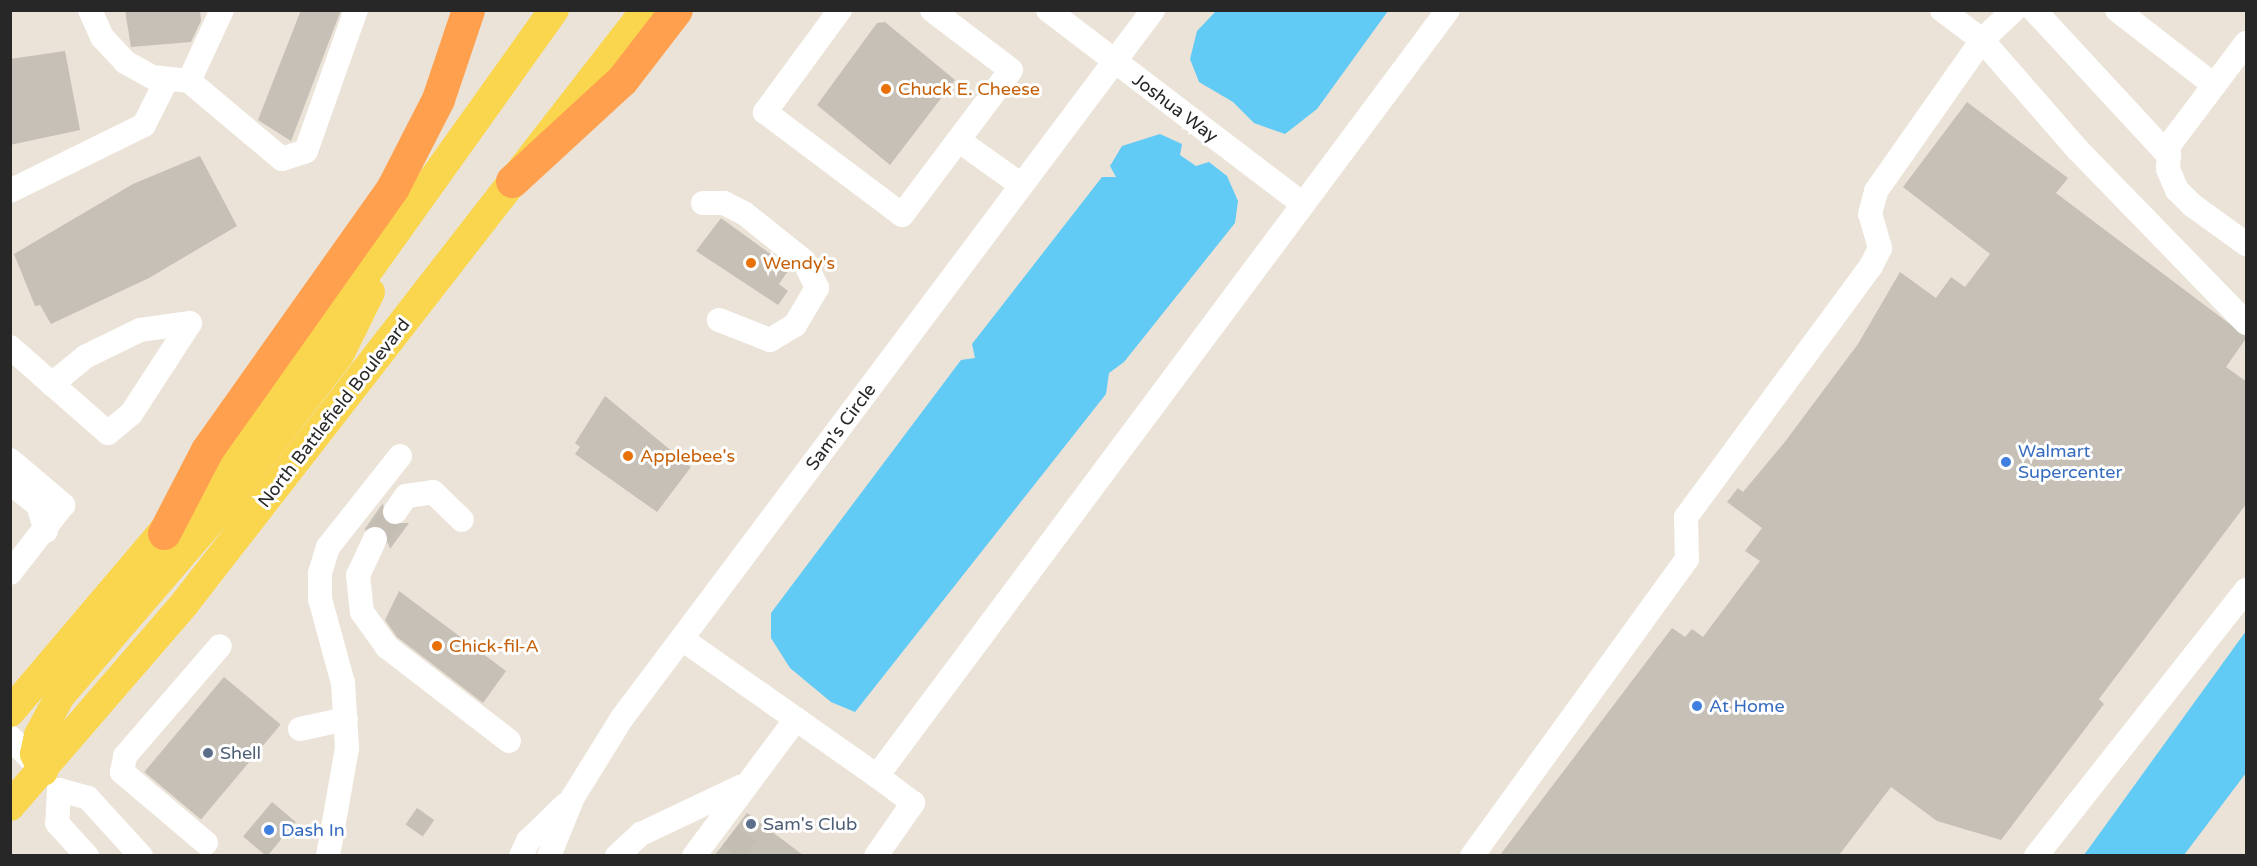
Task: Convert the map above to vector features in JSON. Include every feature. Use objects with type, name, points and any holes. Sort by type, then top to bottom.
[{"type":"highway","points":[[164,533],[207,450],[393,188],[438,99],[468,10]]},
{"type":"highway","points":[[512,181],[622,80],[676,10]]},
{"type":"main road","points":[[10,712],[280,394],[378,264],[554,10]]},
{"type":"main road","name":"North Battlefield Boulevard","points":[[10,806],[50,781],[646,10]]},
{"type":"main road","points":[[50,781],[35,754],[39,735],[55,704],[215,516],[339,355],[364,310],[378,264]]},
{"type":"street","points":[[90,10],[102,37],[125,62],[178,80],[282,159],[306,151],[356,10]]},
{"type":"street","points":[[10,192],[144,125],[178,80],[222,10]]},
{"type":"street","points":[[840,10],[765,112],[902,215],[1011,70],[940,13]]},
{"type":"street","name":"Joshua Way","points":[[1048,10],[1304,204]]},
{"type":"street","name":"Sam's Circle","points":[[549,855],[573,797],[622,718],[1153,10]]},
{"type":"street","points":[[877,776],[1448,10]]},
{"type":"street","points":[[1942,10],[1982,40],[2078,150],[2247,323]]},
{"type":"street","points":[[1472,855],[1687,559],[1686,517],[1871,266],[1880,248],[1870,214],[1876,190],[1982,40],[2014,10]]},
{"type":"street","points":[[2034,10],[2169,156]]},
{"type":"street","points":[[2117,10],[2214,85]]},
{"type":"street","points":[[2247,43],[2169,145],[2169,156],[2177,190],[2247,244]]},
{"type":"street","points":[[958,140],[1021,185]]},
{"type":"street","points":[[703,203],[724,203],[744,213],[804,261],[818,288],[795,325],[770,340],[720,320]]},
{"type":"street","points":[[10,347],[52,384],[108,433],[131,414],[190,323],[140,330],[85,357],[52,384]]},
{"type":"street","points":[[328,855],[342,802],[346,719],[343,683],[320,599],[320,573],[328,547],[400,456]]},
{"type":"street","points":[[10,460],[60,496],[62,512],[10,573]]},
{"type":"street","points":[[10,483],[38,505],[46,531]]},
{"type":"street","points":[[395,512],[406,496],[433,492],[462,520]]},
{"type":"street","points":[[375,538],[358,575],[359,601],[368,621],[387,647],[509,741]]},
{"type":"street","points":[[2036,855],[2247,590]]},
{"type":"street","points":[[682,639],[914,803],[876,855]]},
{"type":"street","points":[[206,843],[122,772],[125,756],[219,646]]},
{"type":"street","points":[[300,729],[346,719]]},
{"type":"street","points":[[694,855],[723,830],[748,783],[796,719]]},
{"type":"street","points":[[10,737],[50,781],[88,798],[141,855]]},
{"type":"street","points":[[50,781],[57,823],[87,855]]},
{"type":"street","points":[[616,855],[641,834],[748,783]]},
{"type":"street","points":[[521,855],[528,841],[573,797]]},
{"type":"water","points":[[1216,11],[1388,11],[1317,109],[1285,134],[1254,123],[1233,102],[1199,82],[1190,59],[1197,31]]},
{"type":"water","points":[[1160,134],[1182,144],[1180,155],[1196,166],[1209,162],[1227,176],[1238,201],[1235,223],[1124,362],[1109,373],[1106,394],[855,712],[831,702],[790,668],[771,638],[771,613],[961,360],[975,358],[972,344],[1102,177],[1116,177],[1110,166],[1122,146]]},
{"type":"water","points":[[2246,631],[2246,773],[2184,855],[2084,855]]},
{"type":"building","points":[[125,10],[200,10],[201,21],[191,42],[131,47]]},
{"type":"building","points":[[301,10],[341,10],[291,141],[258,120]]},
{"type":"building","name":"Chuck E. Cheese","points":[[885,22],[955,80],[890,165],[817,105],[877,23]]},
{"type":"building","points":[[65,51],[80,130],[10,145],[10,59]]},
{"type":"building","name":"Walmart Supercenter","points":[[1967,102],[2068,178],[2056,193],[2247,337],[2226,367],[2247,382],[2247,503],[2099,699],[2104,704],[2001,840],[1937,821],[1891,787],[1839,855],[1500,855],[1672,628],[1685,637],[1692,629],[1703,637],[1760,561],[1745,551],[1762,528],[1727,502],[1738,488],[1743,492],[1784,443],[1858,344],[1900,272],[1936,298],[1951,277],[1965,287],[1990,254],[1903,187]]},
{"type":"building","points":[[200,156],[237,226],[149,278],[51,324],[40,305],[35,306],[14,254],[133,184]]},
{"type":"building","name":"Wendy's","points":[[721,218],[790,268],[779,284],[788,291],[778,305],[696,251]]},
{"type":"building","name":"Applebee's","points":[[605,396],[691,467],[657,512],[575,454],[580,447],[575,443]]},
{"type":"building","points":[[383,503],[386,523],[409,523],[390,549],[382,526],[364,530]]},
{"type":"building","name":"Chick-fil-A","points":[[399,591],[506,671],[483,703],[397,637],[385,620]]},
{"type":"building","name":"Shell","points":[[224,677],[281,725],[201,820],[144,772]]},
{"type":"building","name":"Dash In","points":[[272,802],[296,822],[267,856],[243,836]]},
{"type":"building","points":[[417,808],[434,820],[423,836],[406,824]]},
{"type":"building","name":"Sam's Club","points":[[747,813],[803,855],[715,855]]},
{"type":"tunnel","points":[[375,539],[395,512]]},
{"type":"tunnel","points":[[730,836],[757,856]]},
{"type":"place","name":"Chuck E. Cheese","points":[[886,89]]},
{"type":"place","name":"Wendy's","points":[[751,263]]},
{"type":"place","name":"Applebee's","points":[[628,456]]},
{"type":"place","name":"Walmart Supercenter","points":[[2006,462]]},
{"type":"place","name":"Chick-fil-A","points":[[437,646]]},
{"type":"place","name":"At Home","points":[[1697,706]]},
{"type":"place","name":"Shell","points":[[208,753]]},
{"type":"place","name":"Sam's Club","points":[[751,824]]},
{"type":"place","name":"Dash In","points":[[269,830]]}]
